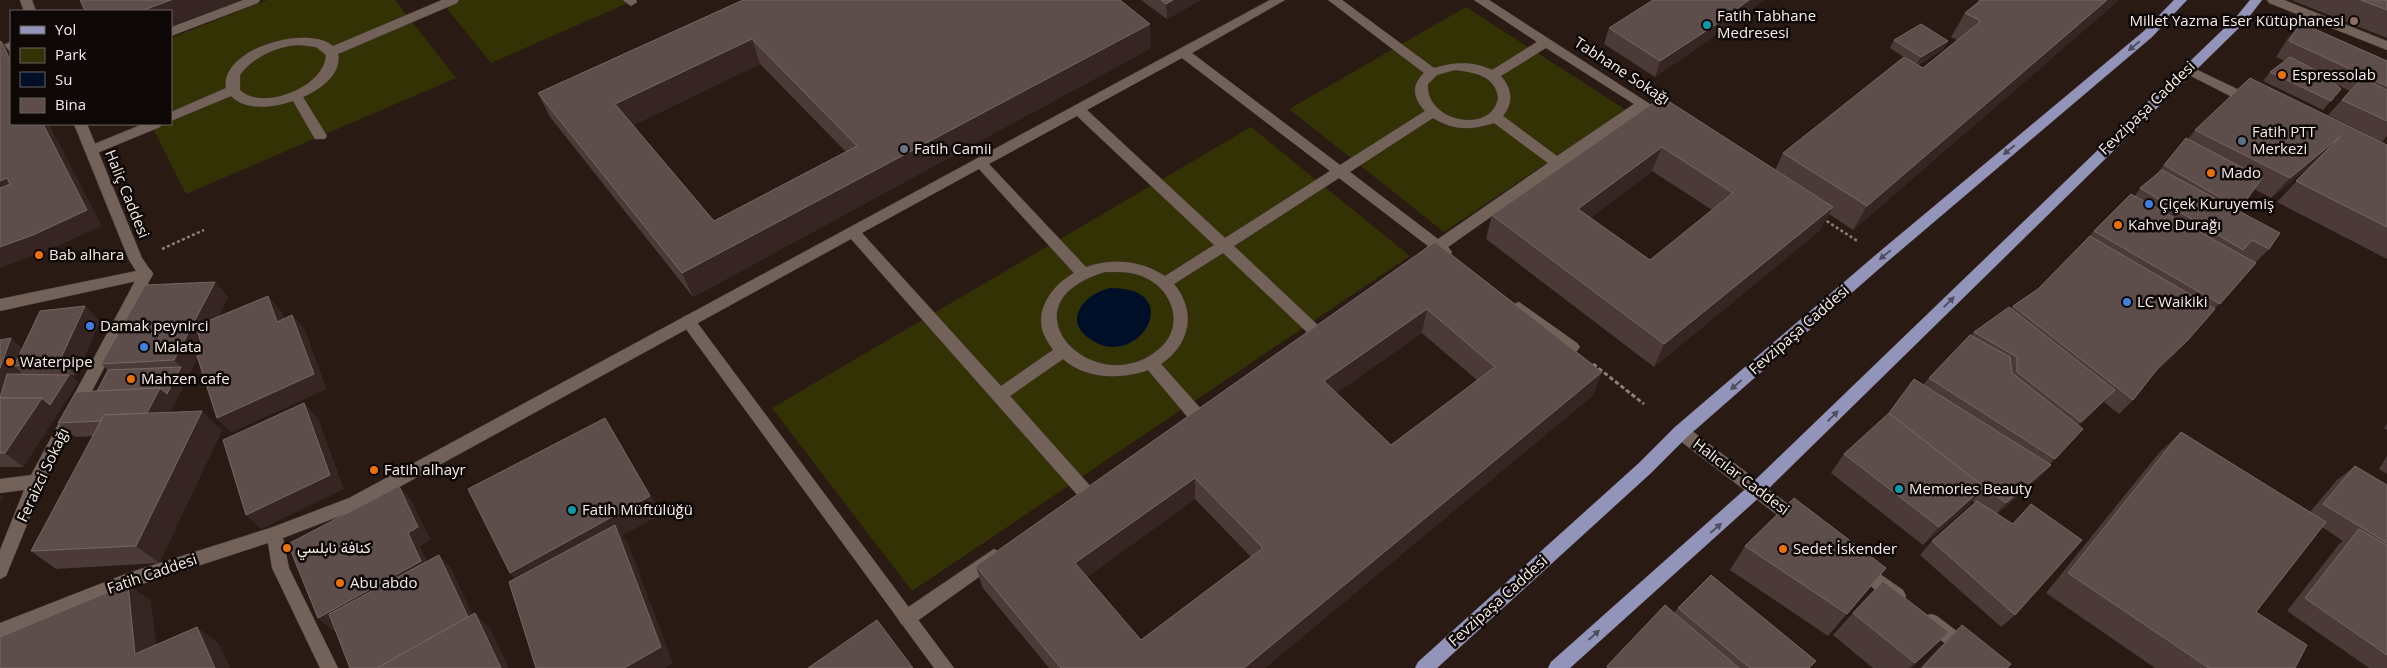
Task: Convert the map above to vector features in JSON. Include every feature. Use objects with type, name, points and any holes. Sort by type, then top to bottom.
[{"type":"main road","name":"Fevzipaşa Caddesi","points":[[1424,668],[1645,468],[1681,432],[1883,257],[2148,34],[2181,0]]},
{"type":"main road","name":"Fevzipaşa Caddesi","points":[[1557,668],[1757,490],[2241,19],[2256,0]]},
{"type":"street","points":[[172,32],[254,0]]},
{"type":"street","points":[[330,52],[453,0]]},
{"type":"street","name":"Fatih Caddesi","points":[[0,631],[128,581],[274,534],[355,503],[1279,0]]},
{"type":"street","points":[[1334,0],[1431,72]]},
{"type":"street","name":"Tabhane Sokağı","points":[[1480,0],[1658,114]]},
{"type":"street","points":[[2274,0],[2387,46]]},
{"type":"street","points":[[310,41],[322,45],[330,52],[332,60],[330,69],[311,88],[296,96],[264,103],[250,102],[239,97],[233,90],[232,80],[237,70],[261,51],[277,44],[310,41]]},
{"type":"street","points":[[1492,76],[1546,42]]},
{"type":"street","points":[[1183,52],[1454,258]]},
{"type":"street","points":[[1455,66],[1468,66],[1492,76],[1501,85],[1506,95],[1505,105],[1494,116],[1475,123],[1460,124],[1446,120],[1432,113],[1422,101],[1420,87],[1424,79],[1431,72],[1455,66]]},
{"type":"street","points":[[2187,70],[2265,108]]},
{"type":"street","points":[[172,117],[233,90]]},
{"type":"street","points":[[296,96],[320,136]]},
{"type":"street","points":[[1414,264],[1642,104]]},
{"type":"street","points":[[1078,109],[1225,245],[1320,329],[1300,343]]},
{"type":"street","points":[[1166,283],[1432,113]]},
{"type":"street","points":[[1494,116],[1557,163]]},
{"type":"street","name":"Haliç Caddesi","points":[[80,125],[136,260],[146,274]]},
{"type":"street","points":[[92,150],[153,125]]},
{"type":"street","points":[[980,162],[1084,274]]},
{"type":"street","points":[[852,232],[1001,394],[1086,492]]},
{"type":"street","points":[[1105,267],[1127,267],[1148,272],[1166,283],[1176,295],[1182,309],[1182,324],[1177,339],[1166,352],[1151,363],[1113,372],[1093,369],[1076,362],[1062,351],[1052,335],[1048,318],[1054,300],[1066,285],[1084,274],[1105,267]]},
{"type":"street","points":[[0,305],[146,274]]},
{"type":"street","name":"Feraizci Sokağı","points":[[0,571],[36,481],[146,274]]},
{"type":"street","points":[[1509,300],[1572,347]]},
{"type":"street","points":[[688,321],[945,668]]},
{"type":"street","points":[[1001,394],[1062,351]]},
{"type":"street","points":[[1151,363],[1196,415]]},
{"type":"street","points":[[1180,426],[1212,404]]},
{"type":"street","name":"Halıcılar Caddesi","points":[[1681,432],[1813,532]]},
{"type":"street","points":[[0,486],[36,481]]},
{"type":"street","points":[[1070,504],[1102,482]]},
{"type":"street","points":[[274,534],[281,568],[329,668]]},
{"type":"street","points":[[907,618],[1005,550]]},
{"type":"street","points":[[1843,555],[1991,668]]},
{"type":"path","points":[[1821,218],[1883,257]]},
{"type":"path","points":[[136,260],[204,230]]},
{"type":"path","points":[[1572,347],[1644,404]]},
{"type":"green space","points":[[267,0],[395,0],[456,78],[186,194],[152,125],[172,125],[172,38]]},
{"type":"green space","points":[[440,0],[635,0],[491,63]]},
{"type":"green space","points":[[1466,7],[1626,110],[1444,232],[1289,109]]},
{"type":"green space","points":[[1251,127],[1410,256],[912,591],[772,408]]},
{"type":"water","points":[[1110,288],[1134,291],[1147,300],[1151,313],[1148,326],[1138,338],[1124,345],[1108,347],[1090,339],[1082,331],[1078,323],[1078,315],[1080,308],[1093,295]]},
{"type":"building","points":[[80,0],[171,0],[144,10],[85,10]]},
{"type":"building","name":"Fatih Camii","points":[[743,0],[1120,0],[1150,24],[682,273],[538,93]],"holes":[[[752,39],[857,146],[714,221],[615,104]]]},
{"type":"building","points":[[1161,0],[1173,0],[1166,4]]},
{"type":"building","points":[[1653,0],[1749,0],[1660,61],[1609,28]]},
{"type":"building","points":[[1981,0],[2107,0],[1867,206],[1783,153],[1904,57],[1923,68],[1981,21],[1965,13]]},
{"type":"building","points":[[2361,0],[2387,1],[2387,10]]},
{"type":"building","points":[[2301,23],[2387,61],[2387,86],[2289,41]]},
{"type":"building","points":[[1921,24],[1948,41],[1921,57],[1894,40]]},
{"type":"building","points":[[0,42],[10,60],[10,125],[44,125],[87,210],[33,235],[0,247],[0,188],[10,184],[7,178],[0,181]]},
{"type":"building","points":[[2290,57],[2328,77],[2341,89],[2331,101],[2270,72]]},
{"type":"building","points":[[2250,78],[2387,145],[2387,227],[2296,181],[2342,135],[2290,178],[2195,130]]},
{"type":"building","points":[[2362,78],[2387,90],[2387,121],[2342,100]]},
{"type":"building","points":[[1662,97],[1833,207],[1664,344],[1492,215]],"holes":[[[1662,147],[1733,193],[1650,260],[1578,209]]]},
{"type":"building","points":[[2186,138],[2262,178],[2240,209],[2164,165]]},
{"type":"building","points":[[2162,170],[2280,233],[2269,249],[2252,240],[2243,250],[2140,188]]},
{"type":"building","points":[[2131,194],[2256,263],[2220,304],[2094,231]]},
{"type":"building","points":[[2090,236],[2215,309],[2188,340],[2158,368],[2133,400],[2013,306],[2038,289]]},
{"type":"building","points":[[1435,242],[1602,372],[1244,668],[1061,668],[976,566]],"holes":[[[1427,309],[1495,367],[1391,445],[1324,381]],[[1195,478],[1263,548],[1141,640],[1075,563]]]},
{"type":"building","points":[[215,282],[174,360],[101,364],[145,285]]},
{"type":"building","points":[[268,296],[277,322],[292,315],[314,374],[217,418],[197,356],[204,353],[196,326]]},
{"type":"building","points":[[85,306],[60,360],[14,366],[40,311]]},
{"type":"building","points":[[2009,307],[2115,390],[2081,422],[2017,372],[2017,357],[1974,332]]},
{"type":"building","points":[[1970,335],[2010,357],[2012,373],[2083,429],[2055,459],[1929,378]]},
{"type":"building","points":[[11,338],[0,368],[0,340]]},
{"type":"building","points":[[181,367],[167,394],[160,388],[97,391],[108,370]]},
{"type":"building","points":[[7,374],[69,375],[50,405],[42,398],[0,398]]},
{"type":"building","points":[[1914,379],[2051,465],[2006,503],[1889,413]]},
{"type":"building","points":[[160,388],[147,413],[104,415],[101,421],[58,423],[76,392]]},
{"type":"building","points":[[0,398],[42,398],[5,453],[0,453]]},
{"type":"building","points":[[304,403],[330,475],[246,515],[223,440]]},
{"type":"building","points":[[202,411],[136,546],[31,551],[104,415]]},
{"type":"building","points":[[1889,413],[1984,487],[1939,527],[1844,454]]},
{"type":"building","name":"Fatih Müftülüğü","points":[[605,418],[650,496],[510,573],[468,489]]},
{"type":"building","points":[[2181,432],[2326,522],[2256,612],[2307,645],[2295,668],[2209,668],[2068,573]]},
{"type":"building","points":[[2355,466],[2387,485],[2387,543],[2323,504]]},
{"type":"building","points":[[399,486],[418,527],[408,533],[421,561],[318,618],[288,544]]},
{"type":"building","points":[[1794,498],[1886,568],[1847,614],[1745,546]]},
{"type":"building","points":[[1977,501],[2013,524],[2031,504],[2082,540],[2015,615],[1932,541]]},
{"type":"building","points":[[615,525],[661,647],[624,668],[536,668],[509,582]]},
{"type":"building","points":[[2359,529],[2387,545],[2387,655],[2305,598]]},
{"type":"building","points":[[439,555],[468,617],[377,668],[350,668],[329,614]]},
{"type":"building","points":[[1711,575],[1816,661],[1809,668],[1750,668],[1678,608]]},
{"type":"building","points":[[1883,581],[1949,632],[1915,663],[1853,613]]},
{"type":"building","points":[[128,584],[135,654],[197,627],[215,668],[0,668],[0,637]]},
{"type":"building","points":[[1665,605],[1739,668],[1609,668],[1607,666]]},
{"type":"building","points":[[475,613],[501,668],[377,668]]},
{"type":"building","points":[[877,620],[913,668],[808,668]]},
{"type":"building","points":[[1962,625],[2011,664],[2007,668],[1922,668]]},
{"type":"place","name":"Millet Yazma Eser Kütüphanesi","points":[[2354,21]]},
{"type":"place","name":"Fatih Tabhane Medresesi","points":[[1707,25]]},
{"type":"place","name":"Espressolab","points":[[2282,75]]},
{"type":"place","name":"Fatih PTT Merkezi","points":[[2242,141]]},
{"type":"place","name":"Fatih Camii","points":[[904,149]]},
{"type":"place","name":"Mado","points":[[2211,173]]},
{"type":"place","name":"Çiçek Kuruyemiş","points":[[2149,204]]},
{"type":"place","name":"Kahve Durağı","points":[[2118,225]]},
{"type":"place","name":"Bab alhara","points":[[39,255]]},
{"type":"place","name":"LC Waikiki","points":[[2127,302]]},
{"type":"place","name":"Damak peynirci","points":[[90,326]]},
{"type":"place","name":"Malata","points":[[144,347]]},
{"type":"place","name":"Waterpipe","points":[[10,362]]},
{"type":"place","name":"Mahzen cafe","points":[[131,379]]},
{"type":"place","name":"Fatih alhayr","points":[[374,470]]},
{"type":"place","name":"Memories Beauty","points":[[1899,489]]},
{"type":"place","name":"Fatih Müftülüğü","points":[[572,510]]},
{"type":"place","name":"كنافة نابلسي","points":[[287,548]]},
{"type":"place","name":"Sedet İskender","points":[[1783,549]]},
{"type":"place","name":"Abu abdo","points":[[340,583]]}]
